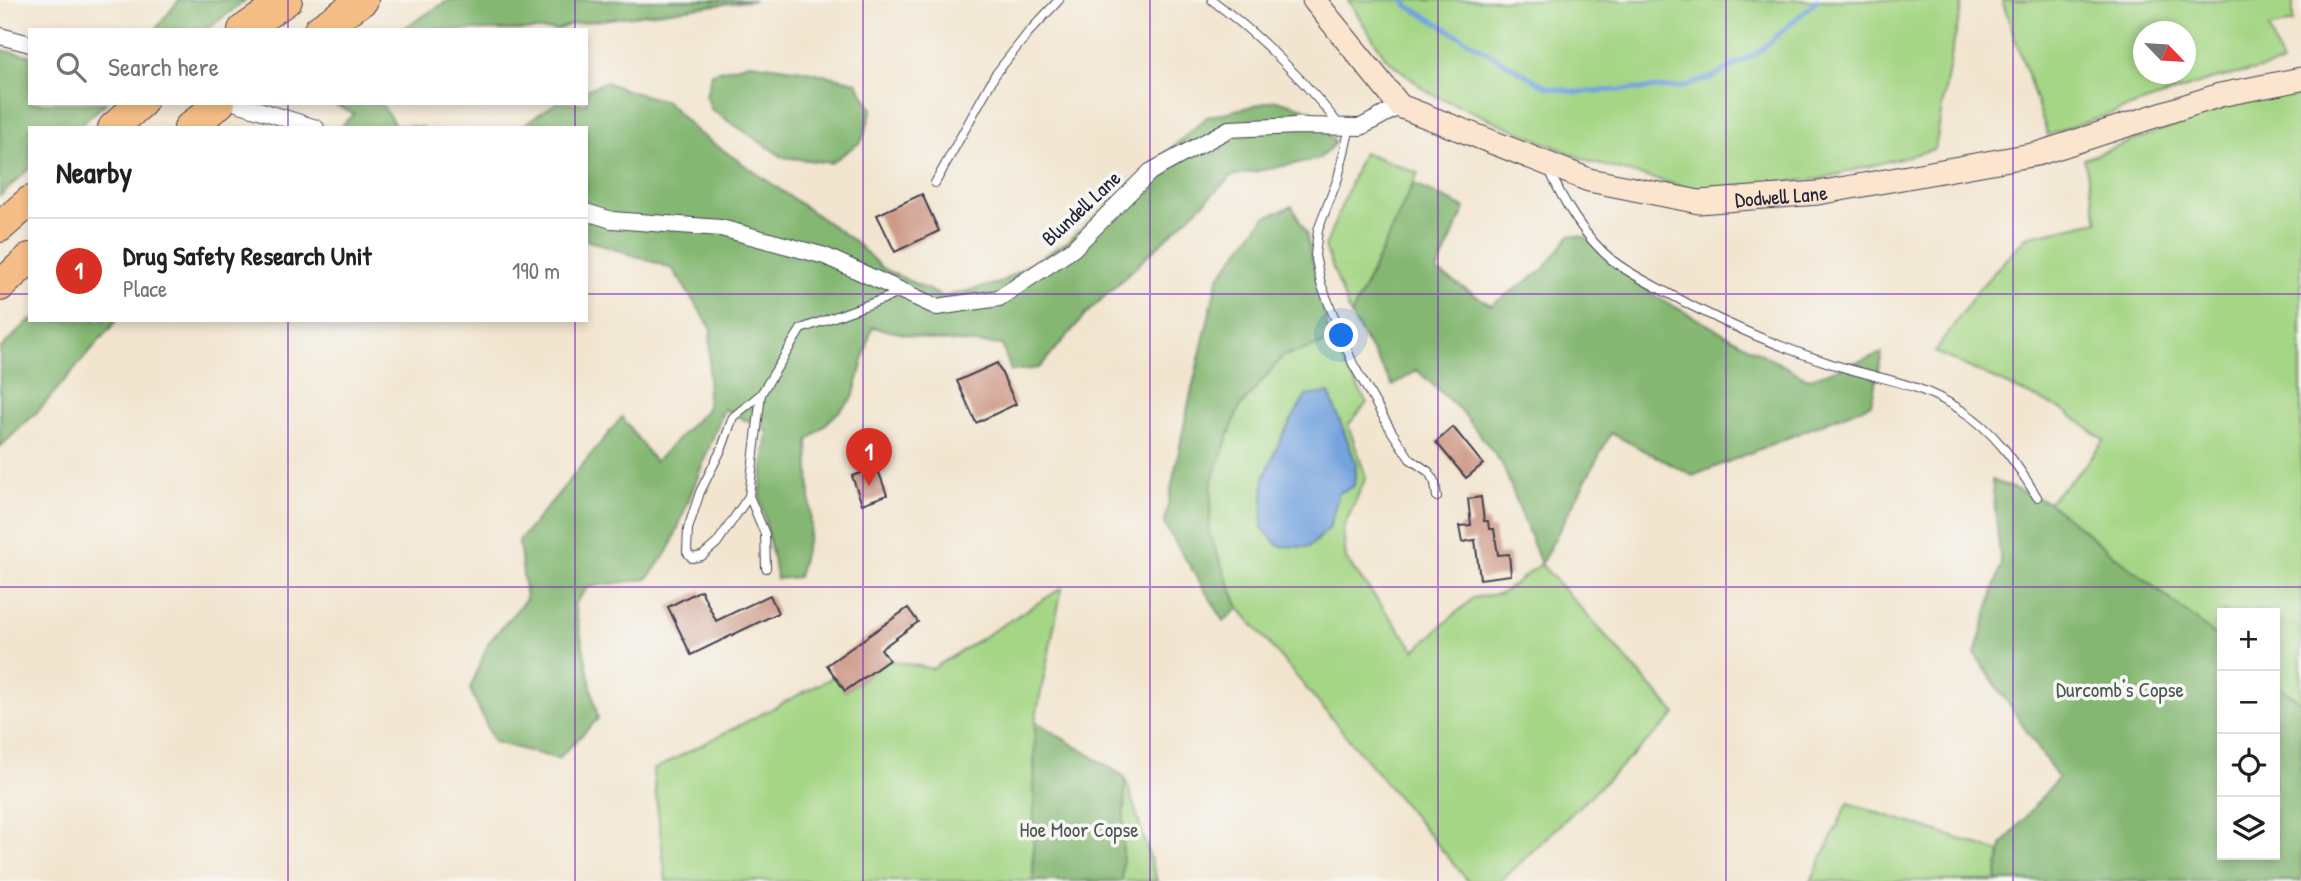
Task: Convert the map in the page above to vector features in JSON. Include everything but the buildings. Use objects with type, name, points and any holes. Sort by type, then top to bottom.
[{"type":"highway","points":[[246,28],[287,0]]},
{"type":"highway","points":[[322,28],[363,0]]},
{"type":"highway","points":[[115,126],[139,105]]},
{"type":"highway","points":[[191,126],[218,105]]},
{"type":"highway","points":[[0,227],[28,203]]},
{"type":"highway","points":[[0,286],[28,260]]},
{"type":"street","name":"Dodwell Lane","points":[[1314,0],[1401,106],[1589,180],[1699,202],[1818,193],[2037,154],[2220,95],[2301,79]]},
{"type":"street","points":[[0,36],[28,43]]},
{"type":"street","points":[[243,105],[311,126]]},
{"type":"street","name":"Blundell Lane","points":[[588,213],[612,220],[721,228],[825,256],[937,307],[999,298],[1073,249],[1150,172],[1229,129],[1361,127],[1401,106]]},
{"type":"lane","points":[[935,183],[995,75],[1028,33],[1059,0]]},
{"type":"lane","points":[[1212,0],[1285,64],[1345,127],[1338,178],[1318,230],[1315,254],[1321,284],[1353,364],[1410,459],[1429,472],[1435,483],[1437,497]]},
{"type":"lane","points":[[1546,163],[1561,198],[1611,259],[1694,308],[1747,332],[1830,363],[1925,390],[1949,403],[1982,424],[1997,440],[2018,466],[2037,497]]},
{"type":"lane","points":[[761,394],[749,496],[717,542],[702,556],[692,558],[687,552],[688,529],[700,492],[722,448],[733,417],[761,394],[802,329],[903,292]]},
{"type":"lane","points":[[749,496],[765,534],[766,568]]},
{"type":"green space","points":[[179,0],[246,0],[209,28],[157,28]]},
{"type":"green space","points":[[449,0],[755,0],[571,24],[562,28],[404,28]]},
{"type":"green space","points":[[1348,0],[1963,0],[1935,149],[1820,179],[1696,190],[1590,162],[1429,93],[1386,58]]},
{"type":"green space","points":[[2002,0],[2293,0],[2293,22],[2269,28],[2282,64],[2210,80],[2048,135]]},
{"type":"green space","points":[[0,50],[28,55],[28,105],[104,105],[79,126],[28,126],[28,170],[0,196]]},
{"type":"green space","points":[[750,63],[802,70],[856,82],[872,109],[862,141],[831,163],[783,157],[712,110],[706,96],[712,73]]},
{"type":"green space","points":[[605,82],[666,101],[697,132],[854,241],[882,268],[943,297],[999,283],[1067,242],[1207,117],[1277,100],[1311,110],[1335,143],[1319,159],[1232,176],[1087,313],[1039,368],[1011,371],[1002,345],[932,340],[872,327],[853,398],[808,441],[811,527],[798,577],[777,579],[760,495],[768,431],[724,409],[670,548],[647,579],[588,587],[574,604],[598,719],[558,759],[494,742],[470,689],[489,642],[526,599],[519,541],[622,417],[655,462],[707,409],[711,328],[672,268],[588,241],[588,126],[522,126],[553,105],[588,105],[588,89]]},
{"type":"green space","points":[[2301,90],[2301,703],[2280,686],[2280,608],[2217,608],[2217,637],[2048,502],[2084,467],[2104,440],[2065,411],[1935,352],[1978,290],[2026,237],[2098,221],[2084,159],[2224,107]]},
{"type":"green space","points":[[336,105],[382,105],[395,125],[405,126],[341,126],[354,114]]},
{"type":"green space","points":[[1363,152],[1418,173],[1351,316],[1325,247]]},
{"type":"green space","points":[[1413,184],[1465,208],[1437,271],[1491,305],[1542,271],[1570,235],[1585,237],[1653,295],[1808,379],[1882,353],[1871,404],[1693,476],[1611,433],[1541,564],[1502,464],[1463,413],[1417,370],[1393,386],[1351,316]]},
{"type":"green space","points":[[1292,206],[1306,233],[1331,342],[1283,356],[1239,408],[1212,480],[1209,534],[1239,608],[1224,621],[1164,524],[1218,278],[1265,217]]},
{"type":"green space","points":[[28,322],[115,322],[40,409],[0,447],[0,349]]},
{"type":"green space","points":[[1331,342],[1367,403],[1348,425],[1366,477],[1343,529],[1346,559],[1415,650],[1473,598],[1502,593],[1541,564],[1676,714],[1501,881],[1468,881],[1239,608],[1209,534],[1212,480],[1239,408],[1283,356]]},
{"type":"green space","name":"Durcomb's Copse","points":[[1992,480],[2048,502],[2217,637],[2217,860],[2280,860],[2280,686],[2301,703],[2301,881],[1996,881],[2002,845],[2058,778],[1975,654],[2001,566]]},
{"type":"green space","points":[[1062,588],[1035,721],[1033,881],[666,881],[653,770],[835,676],[845,691],[889,660],[932,669]]},
{"type":"green space","name":"Hoe Moor Copse","points":[[1035,721],[1125,777],[1122,881],[1033,881]]},
{"type":"green space","points":[[1125,777],[1157,881],[1122,881]]},
{"type":"green space","points":[[1848,803],[2000,852],[1996,881],[1811,881]]},
{"type":"water","points":[[1329,393],[1356,463],[1354,486],[1339,493],[1329,529],[1309,547],[1279,546],[1262,528],[1264,478],[1283,434],[1306,396]]},
{"type":"waterway","points":[[1403,0],[1408,6],[1547,87],[1576,92],[1681,87],[1711,78],[1760,51],[1817,0]]},
{"type":"place","name":"Drug Safety Research Unit","points":[[869,486]]}]
